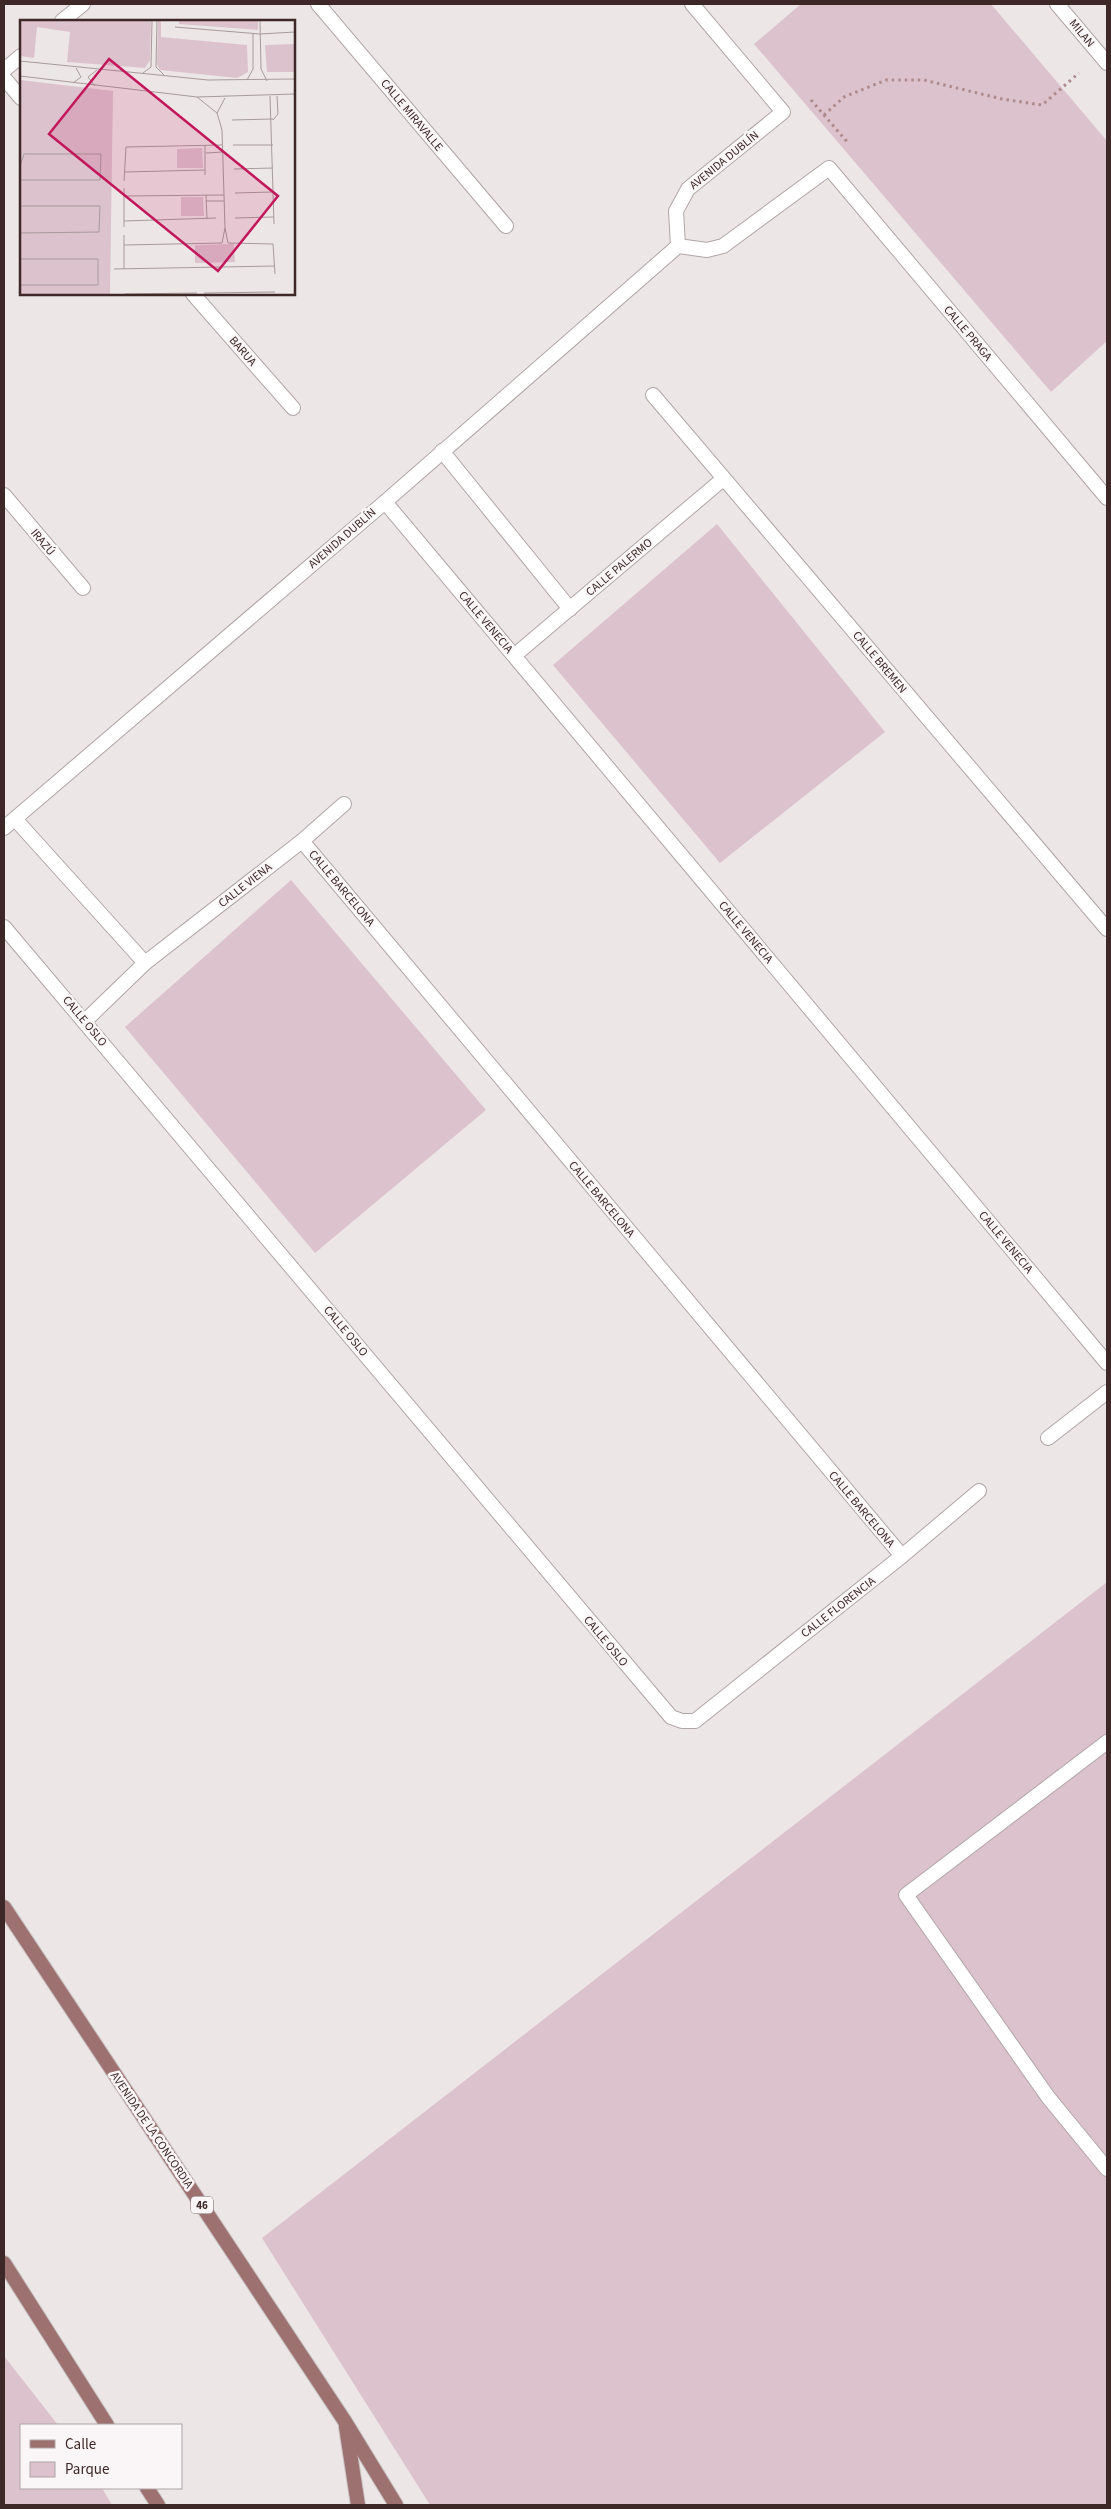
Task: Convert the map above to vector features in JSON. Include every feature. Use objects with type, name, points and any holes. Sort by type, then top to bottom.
[{"type":"main road","name":"AVENIDA DE LA CONCORDIA","points":[[4,1907],[344,2420],[396,2505]]},
{"type":"main road","points":[[4,2264],[106,2424]]},
{"type":"main road","points":[[344,2420],[358,2505]]},
{"type":"main road","points":[[148,2489],[158,2505]]},
{"type":"street","points":[[63,20],[82,4]]},
{"type":"street","name":"CALLE MIRAVALLE","points":[[318,4],[506,226]]},
{"type":"street","name":"AVENIDA DUBLÍN","points":[[4,828],[385,502],[678,246],[676,211],[688,189],[783,112],[692,4]]},
{"type":"street","name":"MILAN","points":[[1057,4],[1104,59]]},
{"type":"street","points":[[4,70],[20,57]]},
{"type":"street","points":[[4,78],[20,97]]},
{"type":"street","name":"CALLE PRAGA","points":[[678,246],[707,250],[723,246],[830,168],[1107,498]]},
{"type":"street","name":"BARUA","points":[[194,295],[293,408]]},
{"type":"street","name":"CALLE BREMEN","points":[[654,395],[723,479],[1107,929]]},
{"type":"street","points":[[442,451],[570,609]]},
{"type":"street","name":"CALLE PALERMO","points":[[515,655],[723,479]]},
{"type":"street","name":"IRAZÚ","points":[[4,495],[83,588]]},
{"type":"street","name":"CALLE VENECIA","points":[[385,502],[1107,1363]]},
{"type":"street","name":"CALLE VIENA","points":[[85,1021],[145,963],[302,841],[344,804]]},
{"type":"street","points":[[15,819],[145,963]]},
{"type":"street","name":"CALLE BARCELONA","points":[[302,841],[902,1556]]},
{"type":"street","name":"CALLE OSLO","points":[[4,927],[671,1717],[682,1721],[695,1721]]},
{"type":"street","points":[[1048,1438],[1107,1392]]},
{"type":"street","name":"CALLE FLORENCIA","points":[[695,1721],[902,1556],[980,1491]]},
{"type":"street","points":[[1107,1742],[906,1895],[1048,2097],[1107,2169]]},
{"type":"path","points":[[824,115],[844,97],[886,80],[924,80],[1002,99],[1042,105],[1104,59]]},
{"type":"path","points":[[805,93],[850,145]]},
{"type":"green space","points":[[801,4],[991,4],[1107,141],[1107,341],[1051,392],[754,44]]},
{"type":"green space","points":[[717,524],[885,732],[720,863],[553,665]]},
{"type":"green space","points":[[291,880],[486,1110],[315,1253],[125,1027]]},
{"type":"green space","points":[[1107,1582],[1107,2505],[430,2505],[262,2238]]},
{"type":"green space","points":[[4,2356],[57,2424],[20,2424],[20,2489],[103,2489],[112,2505],[4,2505]]}]
